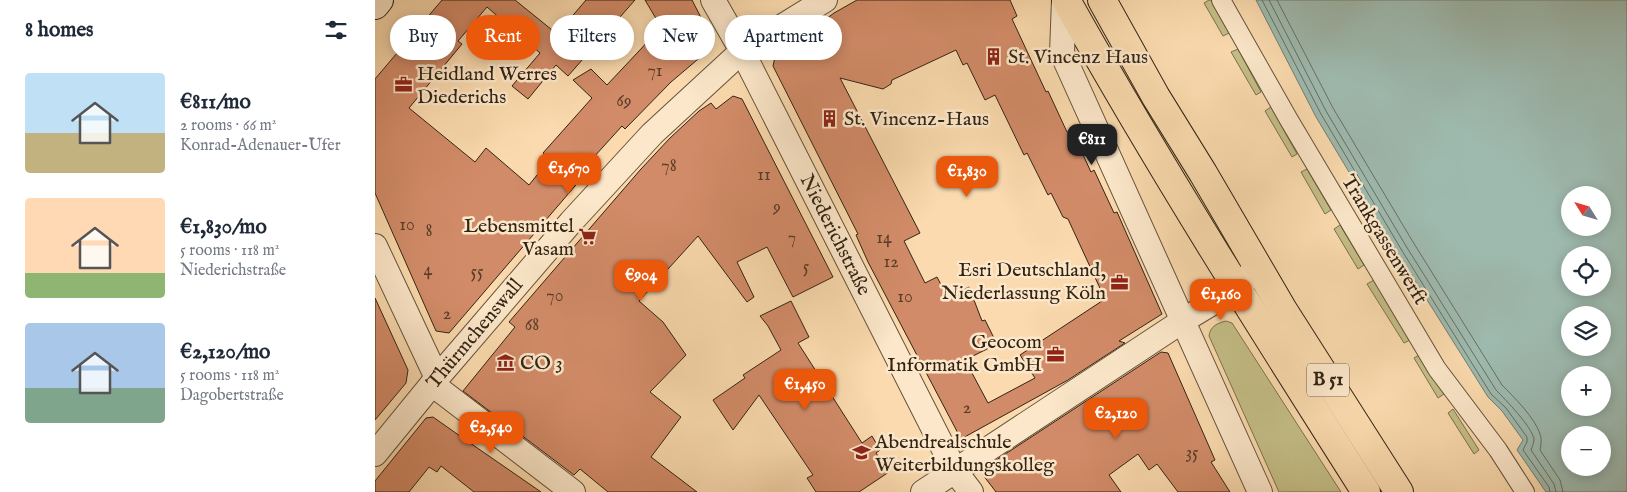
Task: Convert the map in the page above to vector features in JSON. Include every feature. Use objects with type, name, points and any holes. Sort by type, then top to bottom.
[{"type":"main road","points":[[375,5],[379,0]]},
{"type":"main road","name":"B 51","points":[[1065,0],[1143,136],[1366,492]]},
{"type":"main road","name":"B 51","points":[[1102,0],[1155,97],[1203,173],[1257,267],[1399,492]]},
{"type":"street","name":"Niederichstraße","points":[[713,0],[725,21]]},
{"type":"street","name":"Thürmchenswall","points":[[800,15],[825,0]]},
{"type":"street","points":[[1065,0],[1062,53],[1261,492]]},
{"type":"street","name":"Trankgassenwerft","points":[[1221,0],[1289,120],[1437,369],[1497,450],[1525,492]]},
{"type":"street","name":"Thürmchenswall","points":[[375,454],[434,381],[571,222],[645,141],[731,60]]},
{"type":"street","name":"Niederichstraße","points":[[747,60],[955,471],[971,492]]},
{"type":"street","points":[[375,246],[434,381],[573,492]]},
{"type":"street","points":[[923,492],[1184,320],[1237,288],[1257,267]]},
{"type":"shaded area","points":[[1211,0],[1229,33],[1223,36],[1204,3]]},
{"type":"shaded area","points":[[1238,49],[1261,92],[1256,95],[1231,52]]},
{"type":"shaded area","points":[[1271,107],[1297,154],[1292,157],[1265,111]]},
{"type":"shaded area","points":[[1307,169],[1331,210],[1325,214],[1301,172]]},
{"type":"shaded area","points":[[1340,225],[1364,265],[1358,269],[1334,229]]},
{"type":"shaded area","points":[[1374,280],[1410,340],[1404,343],[1367,284]]},
{"type":"shaded area","points":[[1226,321],[1232,323],[1341,492],[1279,492],[1209,336],[1213,327]]},
{"type":"shaded area","points":[[1419,355],[1444,394],[1438,398],[1414,358]]},
{"type":"shaded area","points":[[1453,409],[1479,450],[1474,454],[1448,413]]},
{"type":"water","points":[[1256,0],[1627,0],[1627,492],[1546,492],[1517,450],[1523,440],[1502,411],[1488,397],[1397,252],[1316,117]]},
{"type":"building","points":[[442,0],[515,0],[534,15],[496,15],[487,7],[480,15],[466,15],[466,32],[458,41],[462,44],[456,51],[456,15],[429,15]]},
{"type":"building","points":[[586,0],[635,0],[622,15],[573,15]]},
{"type":"building","points":[[645,0],[692,0],[700,15],[654,15]]},
{"type":"building","points":[[857,0],[1010,0],[1017,16],[1012,19],[1046,92],[1048,91],[1067,132],[1072,131],[1091,172],[1094,170],[1114,213],[1117,212],[1162,314],[1119,341],[1125,343],[1068,380],[961,439],[868,262],[856,235],[858,234],[773,66],[774,60],[842,60],[842,15],[831,15]],"holes":[[[956,50],[963,65],[967,63],[985,100],[995,95],[1024,155],[1027,153],[1048,195],[1051,193],[1063,217],[1068,219],[1105,299],[1020,355],[1035,378],[988,403],[965,360],[997,344],[985,320],[982,321],[969,287],[948,298],[937,277],[925,283],[904,241],[920,233],[840,78],[883,89],[891,84],[892,80]]]},
{"type":"building","points":[[540,20],[550,28],[550,60],[582,60],[568,76],[556,65],[528,99],[512,86],[534,60],[540,60]]},
{"type":"building","points":[[644,46],[644,60],[697,60],[671,82],[625,129],[622,126],[583,169],[587,172],[449,333],[436,331],[375,193],[375,79],[391,60],[449,60],[409,108],[475,162],[486,148],[529,185],[550,159],[543,153],[592,98],[573,80],[591,69],[607,85],[630,60],[634,60],[634,56]]},
{"type":"building","points":[[733,96],[742,99],[833,277],[793,297],[767,247],[737,262],[754,297],[747,302],[698,236],[639,301],[663,322],[686,355],[650,392],[681,417],[651,457],[697,492],[608,492],[580,469],[574,475],[463,391],[515,327],[509,322],[641,169],[699,111],[711,103],[716,109]]},
{"type":"building","points":[[375,298],[408,370],[406,383],[375,420]]},
{"type":"building","points":[[791,301],[809,337],[798,343],[862,443],[872,436],[880,450],[876,453],[889,472],[859,492],[816,492],[807,478],[813,475],[759,395],[733,430],[713,400],[745,378],[743,375],[781,350],[768,326],[760,316]]},
{"type":"building","points":[[1161,352],[1168,353],[1215,460],[1211,462],[1230,492],[1178,492],[1157,464],[1149,470],[1138,454],[1109,475],[1121,492],[996,492],[983,475],[984,468]]},
{"type":"building","points":[[433,417],[541,492],[474,492],[441,466],[437,472],[429,467],[409,492],[375,492],[375,481],[426,418]]},
{"type":"place","name":"St. Vincenz Haus","points":[[994,57]]},
{"type":"place","name":"Heidland Werres Diederichs","points":[[403,85]]},
{"type":"place","name":"St. Vincenz-Haus","points":[[830,119]]},
{"type":"place","name":"Lebensmittel Vasam","points":[[588,237]]},
{"type":"place","name":"Esri Deutschland, Niederlassung Köln","points":[[1120,282]]},
{"type":"place","name":"Geocom Informatik GmbH","points":[[1056,354]]},
{"type":"place","name":"CO 3","points":[[506,363]]},
{"type":"place","name":"Abendrealschule Weiterbildungskolleg","points":[[861,453]]}]
